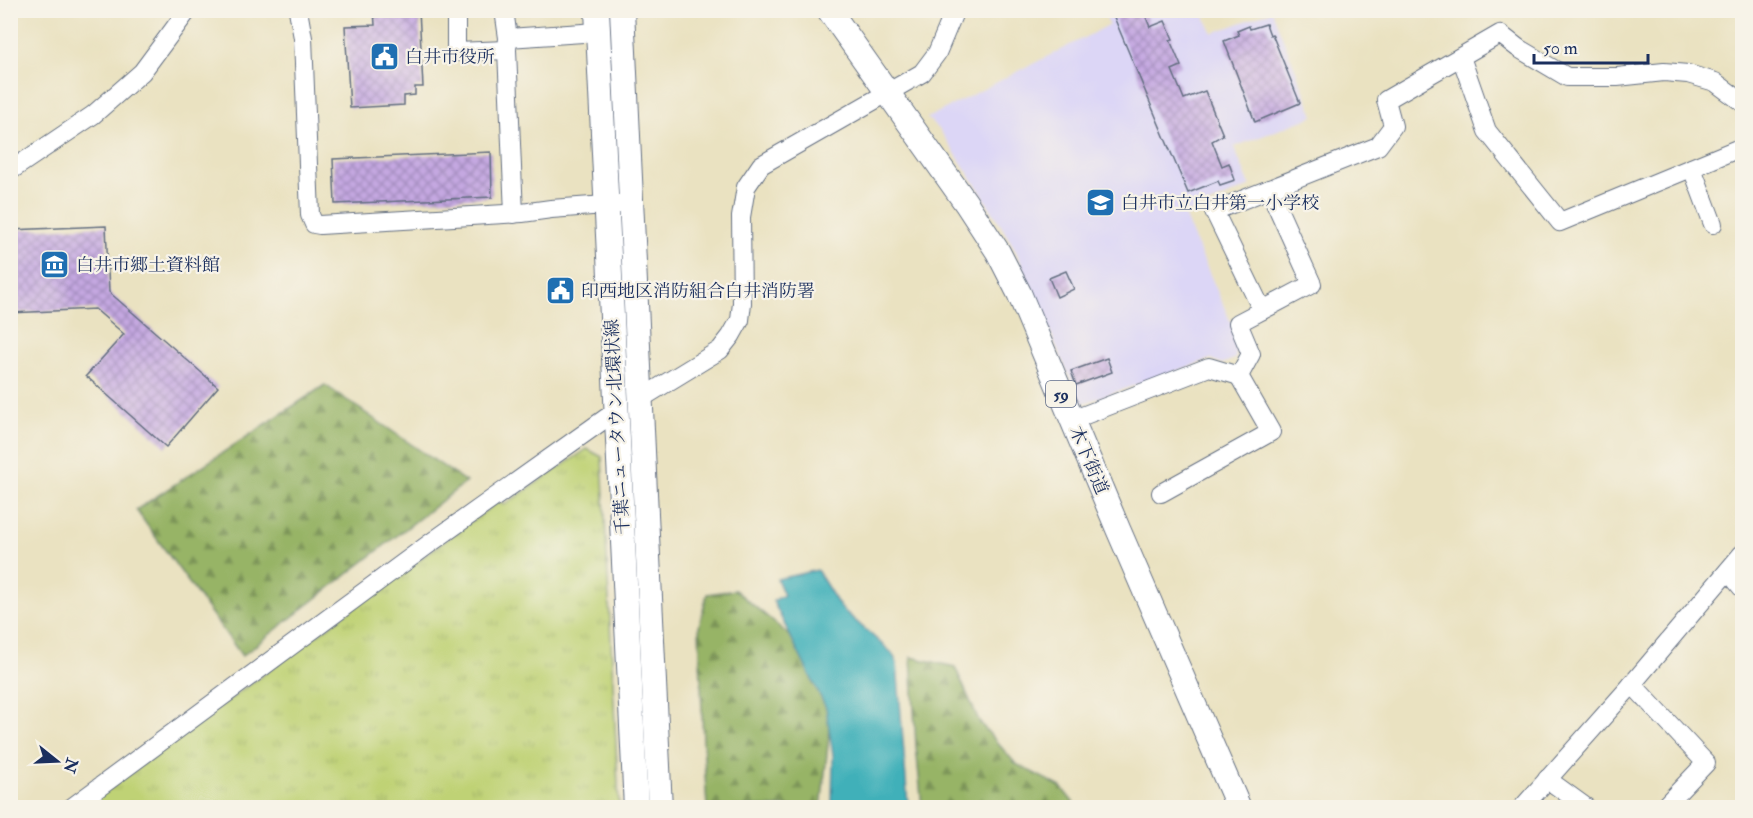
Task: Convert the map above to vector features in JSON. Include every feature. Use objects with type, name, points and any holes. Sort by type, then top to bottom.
[{"type":"main road","name":"千葉ニュータウン北環状線","points":[[622,10],[660,807]]},
{"type":"main road","name":"木下街道","points":[[829,10],[966,203],[998,252],[1019,293],[1118,529],[1239,807]]},
{"type":"main road","name":"千葉ニュータウン北環状線","points":[[597,21],[636,807]]},
{"type":"street","points":[[10,171],[102,108],[142,72],[188,10]]},
{"type":"street","points":[[298,10],[303,38],[310,215],[314,224],[514,214],[551,209],[631,204]]},
{"type":"street","points":[[456,10],[456,52],[508,44],[597,21]]},
{"type":"street","points":[[504,10],[508,44],[514,214]]},
{"type":"street","points":[[640,399],[720,350],[740,320],[742,303],[741,217],[746,187],[761,165],[922,73],[937,53],[955,10]]},
{"type":"street","points":[[1262,310],[1214,211],[1378,146],[1393,126],[1386,100],[1500,34],[1518,48],[1567,77],[1617,77],[1664,72],[1688,74],[1715,82],[1743,102]]},
{"type":"street","points":[[1461,57],[1487,131],[1560,222],[1743,147]]},
{"type":"street","points":[[1692,168],[1713,224]]},
{"type":"street","points":[[1239,376],[1251,354],[1238,323],[1312,284],[1269,189]]},
{"type":"street","points":[[1072,420],[1209,367],[1239,376],[1270,432],[1161,493]]},
{"type":"street","points":[[70,807],[429,544],[616,411]]},
{"type":"street","points":[[1522,807],[1632,684],[1743,554]]},
{"type":"street","points":[[1728,571],[1743,588]]},
{"type":"street","points":[[1632,684],[1706,763],[1663,807]]},
{"type":"street","points":[[1547,779],[1587,807]]},
{"type":"shaded area","name":"白井市立白井第一小学校","points":[[1104,11],[1201,11],[1213,33],[1272,11],[1314,116],[1234,147],[1250,186],[1184,215],[1242,348],[1235,353],[1236,358],[1222,364],[1211,359],[1081,404],[1015,249],[939,129],[927,118],[1109,25]]},
{"type":"green space","points":[[325,385],[466,482],[242,656],[136,510]]},
{"type":"green space","points":[[587,449],[602,457],[619,807],[82,808],[499,501],[504,505]]},
{"type":"green space","points":[[735,590],[789,635],[834,692],[821,807],[707,807],[699,626],[707,594]]},
{"type":"green space","points":[[911,657],[955,667],[980,723],[1016,764],[1061,787],[1077,807],[922,807]]},
{"type":"water","points":[[817,570],[840,607],[892,653],[897,663],[908,805],[886,808],[832,807],[833,756],[826,708],[773,601],[784,595],[777,579]]},
{"type":"building","name":"白井市役所","points":[[374,10],[419,10],[423,87],[415,87],[415,95],[404,96],[404,105],[350,108],[345,26],[375,25]]},
{"type":"building","points":[[1111,10],[1143,10],[1150,27],[1165,21],[1181,66],[1172,70],[1184,99],[1205,91],[1223,135],[1212,141],[1222,166],[1229,163],[1235,180],[1220,185],[1218,181],[1188,193]]},
{"type":"building","points":[[1266,24],[1300,103],[1255,122],[1224,41],[1239,35],[1237,31],[1249,26],[1250,29]]},
{"type":"building","points":[[491,152],[492,197],[335,204],[333,159]]},
{"type":"building","points":[[106,226],[109,292],[218,387],[166,447],[86,376],[124,334],[95,309],[10,313],[10,230]]},
{"type":"building","points":[[1066,271],[1074,289],[1057,297],[1049,278]]},
{"type":"building","points":[[1107,358],[1112,372],[1076,385],[1071,371]]},
{"type":"place","name":"白井市役所","points":[[384,57]]},
{"type":"place","name":"白井市立白井第一小学校","points":[[1100,203]]},
{"type":"place","name":"白井市郷土資料館","points":[[55,265]]},
{"type":"place","name":"印西地区消防組合白井消防署","points":[[560,291]]}]
